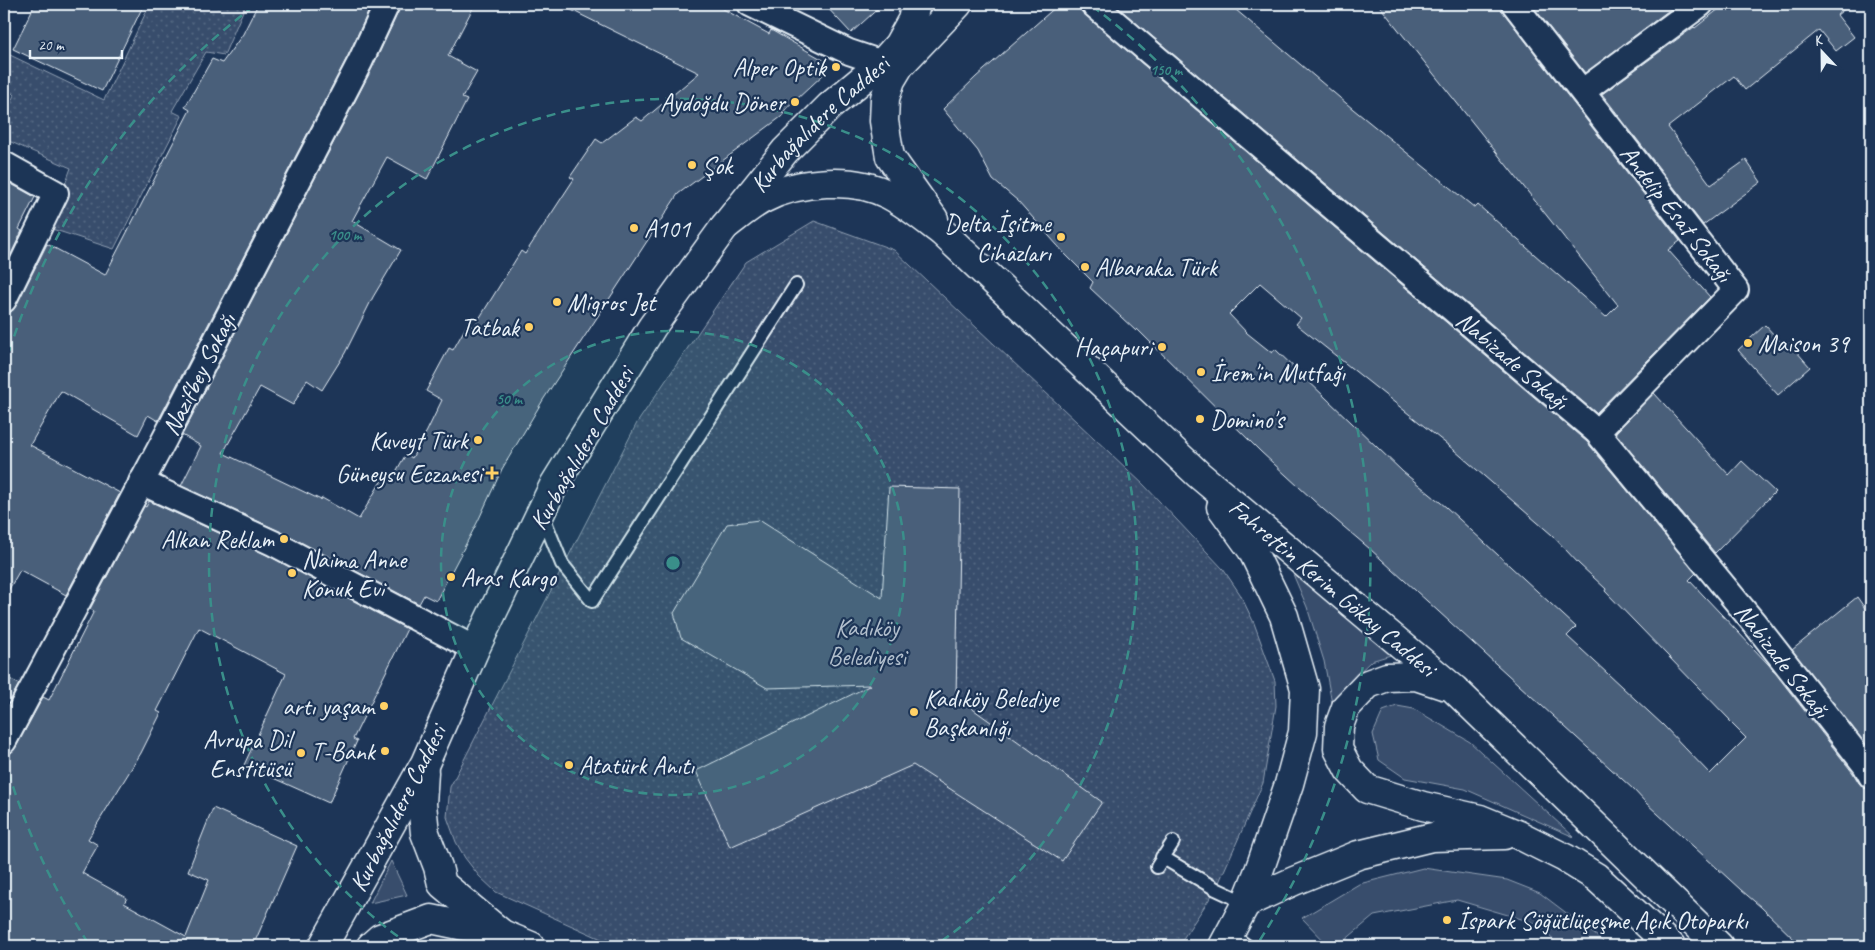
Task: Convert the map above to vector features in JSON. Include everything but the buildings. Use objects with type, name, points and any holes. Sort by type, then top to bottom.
[{"type":"main road","name":"Kurbağalıdere Caddesi","points":[[324,946],[425,763],[475,649],[554,485],[652,327],[725,226],[785,151],[830,106],[882,63],[898,45],[912,20],[916,4]]},
{"type":"main road","name":"Fahrettin Kerim Gökay Caddesi","points":[[943,233],[890,156],[884,121],[885,98],[891,80],[900,65],[958,4]]},
{"type":"main road","name":"Fahrettin Kerim Gökay Caddesi","points":[[725,226],[762,200],[785,190],[816,183],[865,186],[889,194],[943,233],[1199,475],[1454,689],[1719,946]]},
{"type":"main road","points":[[1199,475],[1256,558],[1284,616],[1305,689],[1303,732],[1289,784],[1270,843],[1233,942]]},
{"type":"main road","points":[[1454,689],[1416,676],[1387,678],[1368,684],[1346,707],[1339,726],[1338,749],[1349,770],[1366,789],[1423,806],[1480,819],[1519,835],[1565,858],[1596,877],[1671,946]]},
{"type":"main road","points":[[425,763],[422,804],[425,833],[438,867],[442,884],[502,934]]},
{"type":"main road","points":[[1246,903],[1302,877],[1358,855],[1377,850],[1432,837],[1519,835]]},
{"type":"main road","points":[[371,946],[380,938],[431,920],[502,934],[531,946]]},
{"type":"street","name":"Nazifbey Sokağı","points":[[4,741],[360,62],[387,4]]},
{"type":"street","points":[[750,4],[849,52],[882,63]]},
{"type":"street","name":"Nabizade Sokağı","points":[[1093,4],[1597,432],[1755,624],[1871,776]]},
{"type":"street","name":"Andelip Esat Sokağı","points":[[1514,4],[1736,290],[1597,432]]},
{"type":"street","points":[[1583,91],[1701,4]]},
{"type":"street","points":[[4,164],[56,193],[4,300]]},
{"type":"street","points":[[141,482],[273,543],[475,649]]},
{"type":"lane","points":[[542,513],[562,564],[592,601],[796,285]]},
{"type":"lane","points":[[1173,842],[1159,862],[1246,903]]},
{"type":"green space","points":[[150,4],[246,4],[224,55],[206,52],[172,111],[182,116],[114,249],[49,228],[71,168],[4,139],[4,117],[14,95],[4,85],[4,66],[10,55],[104,100]]},
{"type":"green space","name":"Kadıköy Belediyesi","points":[[814,221],[894,250],[1144,485],[1223,569],[1240,594],[1254,623],[1275,681],[1276,706],[1263,783],[1216,889],[1178,946],[617,946],[496,892],[479,876],[465,858],[456,842],[447,817],[450,787],[637,423],[746,262]]},
{"type":"green space","points":[[1290,567],[1394,654],[1371,661],[1349,682],[1333,709],[1324,661],[1307,607]]},
{"type":"green space","points":[[1397,706],[1414,709],[1470,742],[1574,837],[1465,789],[1405,778],[1379,760],[1373,734],[1383,711]]},
{"type":"green space","points":[[391,861],[407,895],[370,903]]},
{"type":"green space","points":[[1423,868],[1507,880],[1540,893],[1607,946],[1560,946],[1535,923],[1457,900],[1374,916],[1338,946],[1329,946],[1302,918],[1359,884]]},
{"type":"place","name":"Alper Optik","points":[[836,67]]},
{"type":"place","name":"Aydoğdu Döner","points":[[795,102]]},
{"type":"place","name":"Şok","points":[[692,165]]},
{"type":"place","name":"A101","points":[[634,228]]},
{"type":"place","name":"Delta İşitme Cihazları","points":[[1061,237]]},
{"type":"place","name":"Albaraka Türk","points":[[1085,267]]},
{"type":"place","name":"Migros Jet","points":[[557,302]]},
{"type":"place","name":"Tatbak","points":[[529,327]]},
{"type":"place","name":"Maison 39","points":[[1748,343]]},
{"type":"place","name":"Haçapuri","points":[[1162,347]]},
{"type":"place","name":"İrem'in Mutfağı","points":[[1201,372]]},
{"type":"place","name":"Domino's","points":[[1200,419]]},
{"type":"place","name":"Kuveyt Türk","points":[[478,440]]},
{"type":"place","name":"Güneysu Eczanesi","points":[[492,473]]},
{"type":"place","name":"Alkan Reklam","points":[[284,539]]},
{"type":"place","name":"Naima Anne Konuk Evi","points":[[292,573]]},
{"type":"place","name":"Aras Kargo","points":[[451,577]]},
{"type":"place","name":"artı yaşam","points":[[384,706]]},
{"type":"place","name":"Kadıköy Belediye Başkanlığı","points":[[914,712]]},
{"type":"place","name":"T-Bank","points":[[385,751]]},
{"type":"place","name":"Avrupa Dil Enstitüsü","points":[[301,753]]},
{"type":"place","name":"Atatürk Anıtı","points":[[569,765]]},
{"type":"place","name":"İspark Söğütlüçeşme Açık Otoparkı","points":[[1447,920]]}]
